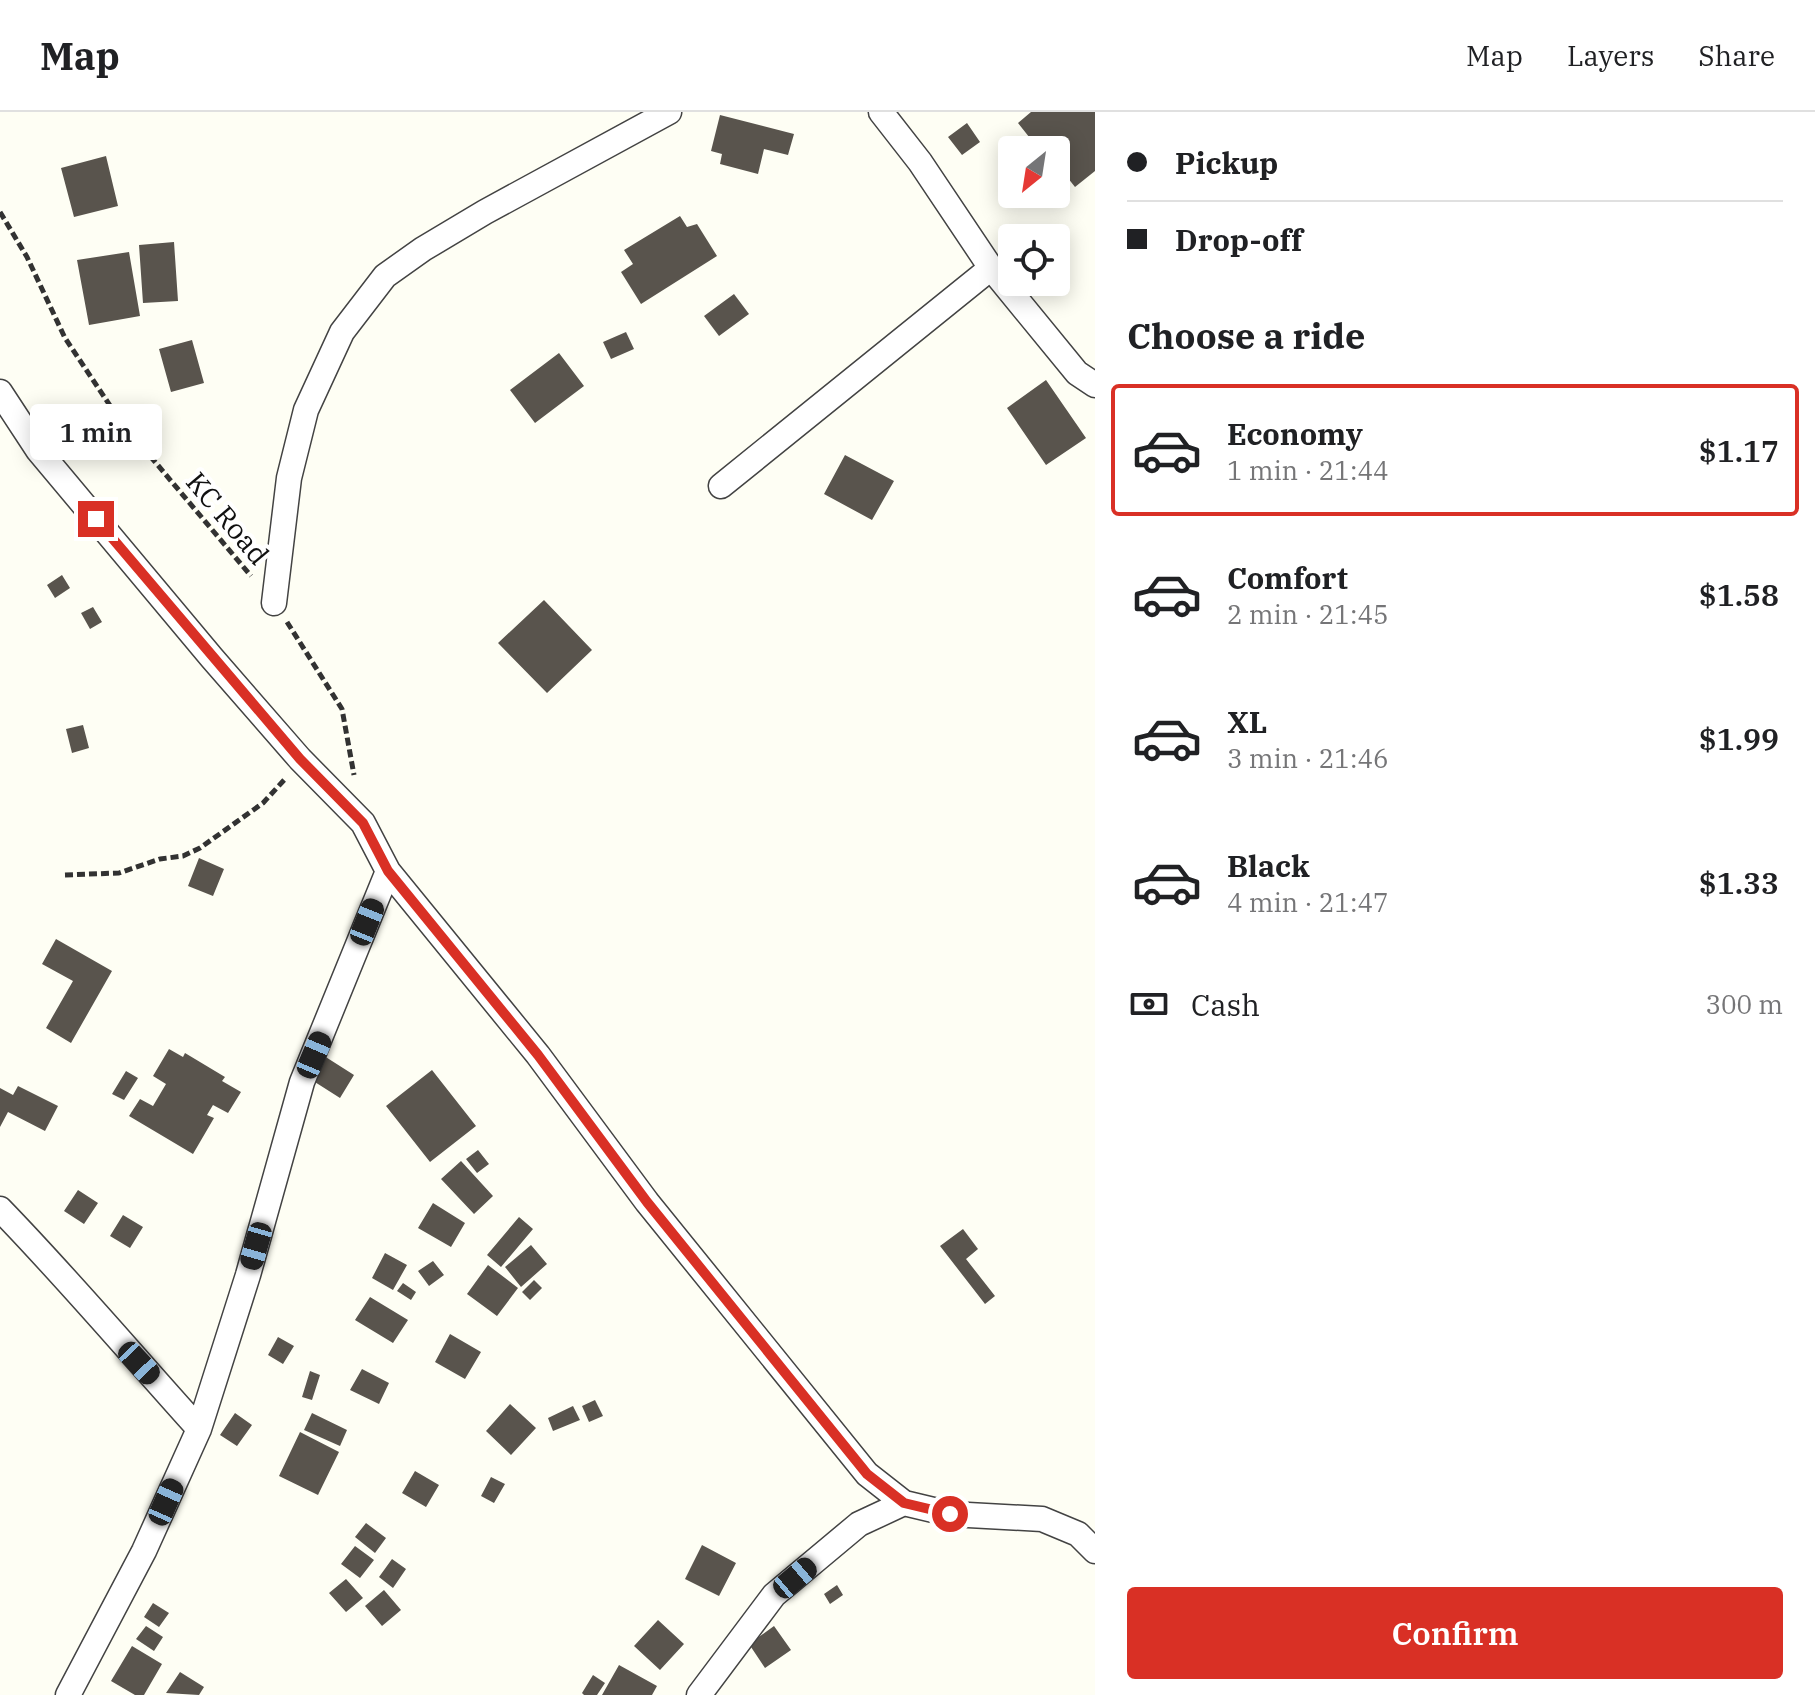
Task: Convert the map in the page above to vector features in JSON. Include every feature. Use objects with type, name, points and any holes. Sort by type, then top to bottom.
[{"type":"street","points":[[274,603],[289,478],[306,410],[342,332],[385,276],[485,212],[669,112]]},
{"type":"street","points":[[881,112],[920,162],[991,268],[1077,373],[1095,385]]},
{"type":"street","points":[[721,486],[991,268]]},
{"type":"street","points":[[0,392],[38,450],[300,759],[363,823],[388,871],[538,1055],[647,1202],[867,1474],[904,1503],[950,1514],[1042,1519],[1078,1534],[1095,1551]]},
{"type":"street","points":[[68,1695],[144,1551],[199,1429],[248,1275],[302,1082],[388,871]]},
{"type":"street","points":[[0,1209],[52,1262],[199,1429]]},
{"type":"street","points":[[699,1695],[774,1595],[859,1524],[904,1503]]},
{"type":"path","name":"KC Road","points":[[0,212],[27,257],[65,338],[119,419],[274,603],[342,709],[355,780]]},
{"type":"path","points":[[65,875],[119,873],[160,859],[183,856],[200,848],[263,803],[300,759]]},
{"type":"building","points":[[1031,112],[1095,112],[1095,171],[1075,187],[1070,181],[1070,136],[1028,136],[1018,123]]},
{"type":"building","points":[[720,115],[794,134],[788,155],[764,149],[758,174],[720,164],[722,154],[711,151]]},
{"type":"building","points":[[967,123],[980,142],[962,155],[948,137]]},
{"type":"building","points":[[106,156],[118,206],[74,217],[61,168]]},
{"type":"building","points":[[680,216],[687,227],[697,224],[717,256],[641,304],[621,272],[633,264],[624,250]]},
{"type":"building","points":[[174,242],[178,301],[143,303],[139,245]]},
{"type":"building","points":[[129,252],[140,316],[89,325],[77,260]]},
{"type":"building","points":[[734,294],[749,314],[719,336],[704,316]]},
{"type":"building","points":[[626,332],[634,349],[611,359],[603,342]]},
{"type":"building","points":[[192,340],[204,383],[171,392],[159,349]]},
{"type":"building","points":[[559,353],[584,386],[535,423],[510,390]]},
{"type":"building","points":[[1046,380],[1086,438],[1046,465],[1007,408]]},
{"type":"building","points":[[845,455],[894,481],[872,520],[824,494]]},
{"type":"building","points":[[62,575],[70,588],[55,598],[47,585]]},
{"type":"building","points":[[544,600],[592,650],[547,693],[498,643]]},
{"type":"building","points":[[93,607],[102,622],[90,629],[81,613]]},
{"type":"building","points":[[83,725],[89,748],[72,753],[66,729]]},
{"type":"building","points":[[199,858],[224,869],[213,896],[188,886]]},
{"type":"building","points":[[56,939],[112,971],[71,1043],[46,1028],[73,981],[42,964]]},
{"type":"building","points":[[169,1049],[183,1057],[185,1053],[225,1077],[222,1081],[241,1092],[228,1113],[213,1105],[207,1115],[214,1118],[193,1154],[129,1116],[140,1099],[153,1106],[166,1084],[153,1076]]},
{"type":"building","points":[[321,1054],[354,1075],[340,1098],[307,1077]]},
{"type":"building","points":[[432,1070],[476,1126],[430,1162],[386,1106]]},
{"type":"building","points":[[126,1071],[138,1078],[124,1100],[112,1094]]},
{"type":"building","points":[[18,1086],[58,1106],[45,1131],[8,1112],[0,1127],[0,1088],[13,1095]]},
{"type":"building","points":[[478,1150],[489,1164],[477,1173],[466,1159]]},
{"type":"building","points":[[461,1161],[493,1196],[474,1214],[441,1179]]},
{"type":"building","points":[[78,1190],[98,1203],[84,1224],[64,1211]]},
{"type":"building","points":[[433,1203],[465,1223],[451,1247],[418,1228]]},
{"type":"building","points":[[123,1215],[143,1227],[130,1248],[110,1236]]},
{"type":"building","points":[[519,1217],[533,1229],[501,1267],[487,1255]]},
{"type":"building","points":[[963,1229],[978,1249],[966,1259],[995,1296],[985,1304],[940,1246]]},
{"type":"building","points":[[531,1245],[547,1264],[521,1287],[505,1267]]},
{"type":"building","points":[[385,1253],[407,1265],[393,1290],[372,1278]]},
{"type":"building","points":[[433,1261],[444,1275],[429,1286],[418,1271]]},
{"type":"building","points":[[488,1265],[518,1288],[497,1316],[467,1294]]},
{"type":"building","points":[[534,1280],[542,1288],[530,1300],[522,1292]]},
{"type":"building","points":[[403,1283],[416,1292],[411,1300],[397,1291]]},
{"type":"building","points":[[370,1297],[408,1320],[393,1343],[355,1320]]},
{"type":"building","points":[[450,1334],[481,1352],[465,1379],[435,1362]]},
{"type":"building","points":[[278,1337],[294,1346],[283,1364],[268,1355]]},
{"type":"building","points":[[362,1369],[389,1383],[379,1404],[350,1390]]},
{"type":"building","points":[[310,1371],[320,1375],[312,1400],[302,1397]]},
{"type":"building","points":[[595,1400],[603,1416],[589,1422],[582,1406]]},
{"type":"building","points":[[510,1404],[536,1428],[511,1455],[486,1431]]},
{"type":"building","points":[[573,1406],[580,1420],[553,1431],[548,1418]]},
{"type":"building","points":[[235,1413],[252,1425],[237,1446],[220,1435]]},
{"type":"building","points":[[312,1413],[347,1430],[340,1446],[304,1430]]},
{"type":"building","points":[[300,1432],[339,1452],[318,1495],[279,1476]]},
{"type":"building","points":[[415,1471],[439,1485],[426,1507],[402,1493]]},
{"type":"building","points":[[491,1477],[505,1484],[494,1503],[481,1496]]},
{"type":"building","points":[[366,1523],[386,1538],[375,1553],[355,1537]]},
{"type":"building","points":[[702,1545],[736,1563],[719,1596],[685,1579]]},
{"type":"building","points":[[355,1546],[374,1560],[360,1578],[341,1564]]},
{"type":"building","points":[[392,1559],[406,1569],[393,1588],[379,1577]]},
{"type":"building","points":[[346,1579],[363,1598],[346,1612],[329,1593]]},
{"type":"building","points":[[837,1585],[843,1595],[830,1604],[824,1594]]},
{"type":"building","points":[[384,1590],[401,1610],[382,1626],[365,1606]]},
{"type":"building","points":[[153,1603],[169,1613],[159,1627],[144,1617]]},
{"type":"building","points":[[658,1620],[684,1644],[660,1670],[634,1646]]},
{"type":"building","points":[[146,1626],[163,1637],[154,1651],[136,1639]]},
{"type":"building","points":[[774,1626],[791,1650],[765,1668],[749,1644]]},
{"type":"building","points":[[132,1646],[162,1664],[144,1695],[135,1695],[111,1681]]},
{"type":"building","points":[[619,1665],[657,1686],[652,1695],[602,1695]]},
{"type":"building","points":[[180,1672],[204,1687],[199,1695],[166,1693]]},
{"type":"building","points":[[593,1675],[605,1683],[597,1695],[584,1695],[582,1693]]},
{"type":"route","points":[[96,519],[300,759],[363,823],[388,871],[538,1055],[647,1202],[867,1474],[904,1503],[950,1514]]}]
